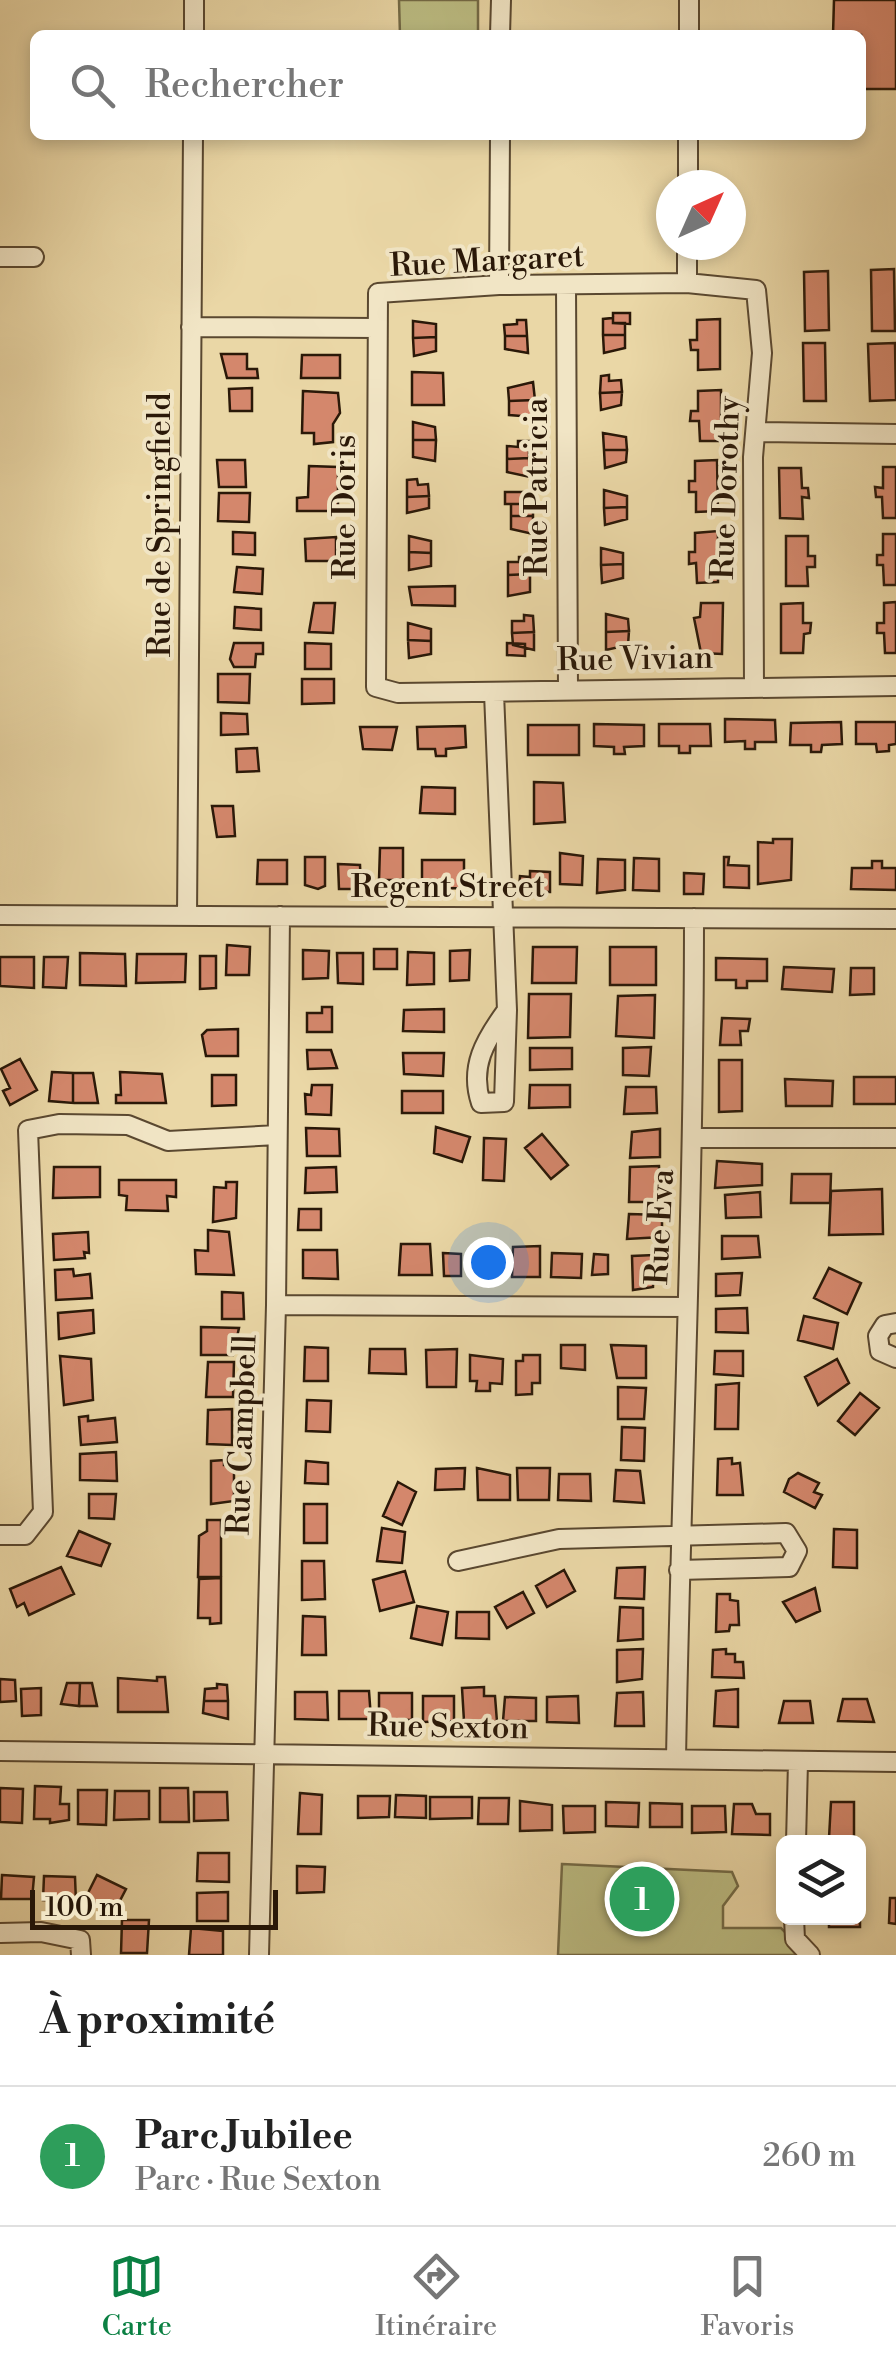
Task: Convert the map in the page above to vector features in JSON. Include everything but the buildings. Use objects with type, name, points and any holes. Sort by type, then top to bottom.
[{"type":"street","points":[[194,0],[194,30]]},
{"type":"street","points":[[500,0],[500,30]]},
{"type":"street","points":[[689,0],[689,30]]},
{"type":"street","name":"Rue de Springfield","points":[[188,916],[193,140]]},
{"type":"street","points":[[500,140],[500,284]]},
{"type":"street","points":[[688,140],[688,170]]},
{"type":"street","points":[[0,257],[34,257]]},
{"type":"street","points":[[687,260],[687,283]]},
{"type":"street","name":"Rue Margaret","points":[[191,326],[377,328],[376,298],[383,290],[500,284],[687,283],[756,290]]},
{"type":"street","name":"Rue Patricia","points":[[566,285],[568,689]]},
{"type":"street","name":"Rue Dorothy","points":[[754,688],[756,432],[762,353],[756,290]]},
{"type":"street","name":"Rue Doris","points":[[376,687],[377,328]]},
{"type":"street","points":[[756,432],[896,434]]},
{"type":"street","name":"Rue Vivian","points":[[376,687],[398,693],[494,693],[896,686]]},
{"type":"street","points":[[494,693],[500,917],[507,1010]]},
{"type":"street","name":"Regent Street","points":[[0,914],[896,919]]},
{"type":"street","name":"Rue Campbell","points":[[258,1955],[276,1305],[280,916]]},
{"type":"street","name":"Rue Eva","points":[[676,1759],[679,1538],[694,1138],[694,918]]},
{"type":"street","points":[[0,1535],[25,1535],[43,1512],[28,1130],[60,1124],[128,1126],[168,1141],[277,1135]]},
{"type":"street","points":[[694,1138],[896,1138]]},
{"type":"street","points":[[276,1305],[686,1307]]},
{"type":"street","points":[[896,1323],[886,1325],[878,1336],[880,1351],[896,1358]]},
{"type":"street","points":[[458,1561],[559,1539],[786,1533],[797,1551],[789,1568],[680,1570]]},
{"type":"street","name":"Rue Sexton","points":[[0,1751],[896,1762]]},
{"type":"street","points":[[796,1835],[798,1762]]},
{"type":"street","points":[[794,1925],[794,1939],[810,1955]]},
{"type":"street","points":[[0,1933],[42,1932],[80,1940],[81,1955]]},
{"type":"green space","points":[[399,0],[478,0],[478,30],[400,30]]},
{"type":"green space","points":[[562,1864],[732,1872],[738,1886],[723,1906],[723,1928],[781,1928],[803,1950],[801,1955],[558,1955]]},
{"type":"place","name":"Parc Jubilee","points":[[642,1899]]}]
